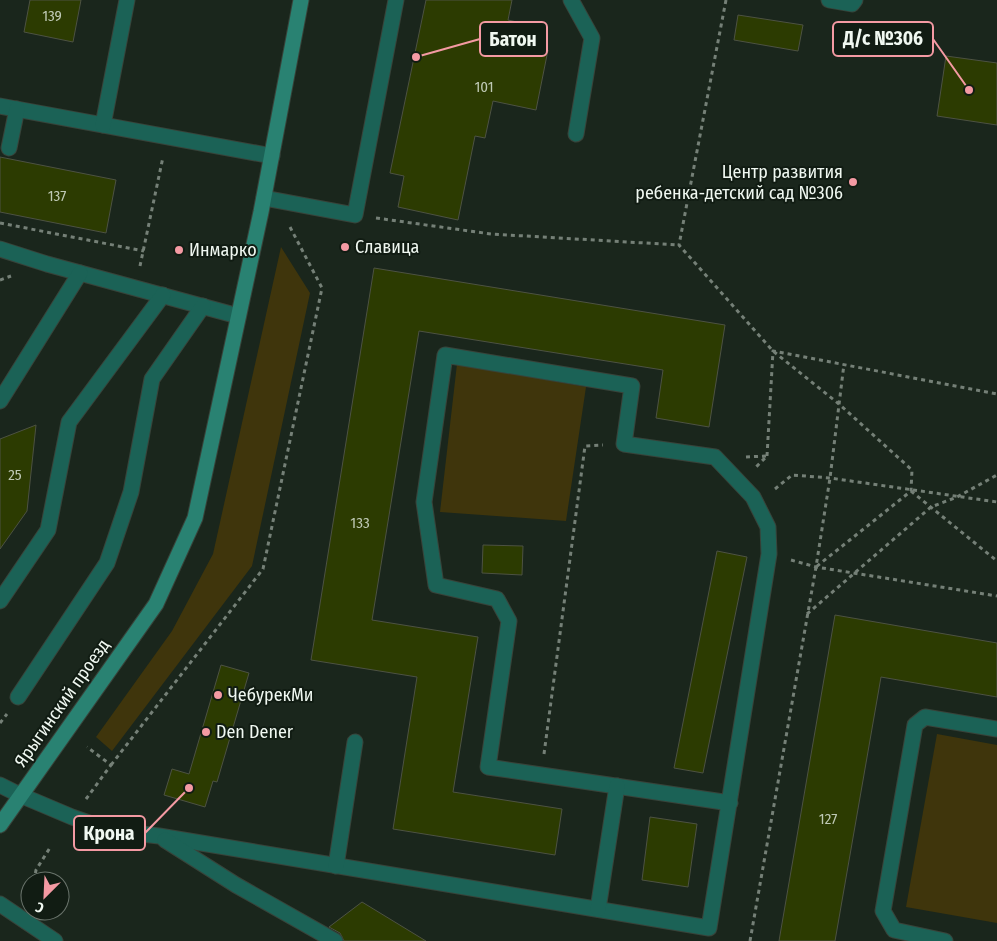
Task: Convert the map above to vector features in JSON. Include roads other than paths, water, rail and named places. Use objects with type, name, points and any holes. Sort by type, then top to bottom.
[{"type":"main road","name":"Ярыгинский проезд","points":[[0,825],[156,604],[195,518],[264,198],[301,0]]},
{"type":"street","points":[[103,125],[126,0]]},
{"type":"street","points":[[264,198],[355,215],[396,0]]},
{"type":"street","points":[[571,0],[592,38],[576,134]]},
{"type":"street","points":[[829,0],[852,4],[855,0]]},
{"type":"street","points":[[0,106],[272,156]]},
{"type":"street","points":[[9,148],[17,109]]},
{"type":"street","points":[[0,249],[238,316]]},
{"type":"street","points":[[0,401],[80,273]]},
{"type":"street","points":[[0,601],[48,530],[69,422],[163,295]]},
{"type":"street","points":[[18,697],[107,563],[131,492],[152,379],[203,306]]},
{"type":"street","points":[[0,785],[72,817],[109,830],[159,836],[598,909],[708,934],[730,803],[769,554],[768,527],[753,497],[716,458],[624,444],[632,386],[445,355],[424,502],[436,585],[497,599],[509,621],[488,767],[730,803]]},
{"type":"street","points":[[945,941],[894,930],[883,911],[915,725],[925,716],[997,729]]},
{"type":"street","points":[[336,866],[354,742]]},
{"type":"street","points":[[598,909],[616,786]]},
{"type":"street","points":[[159,836],[236,885],[335,941]]},
{"type":"street","points":[[0,904],[55,941]]},
{"type":"place","name":"Батон","points":[[416,57]]},
{"type":"place","name":"Д/с №306","points":[[969,90]]},
{"type":"place","name":"Центр развития ребенка-детский сад №306","points":[[853,182]]},
{"type":"place","name":"Славица","points":[[345,247]]},
{"type":"place","name":"Инмарко","points":[[179,250]]},
{"type":"place","name":"ЧебурекМи","points":[[218,695]]},
{"type":"place","name":"Den Dener","points":[[206,732]]},
{"type":"place","name":"Крона","points":[[189,788]]}]
